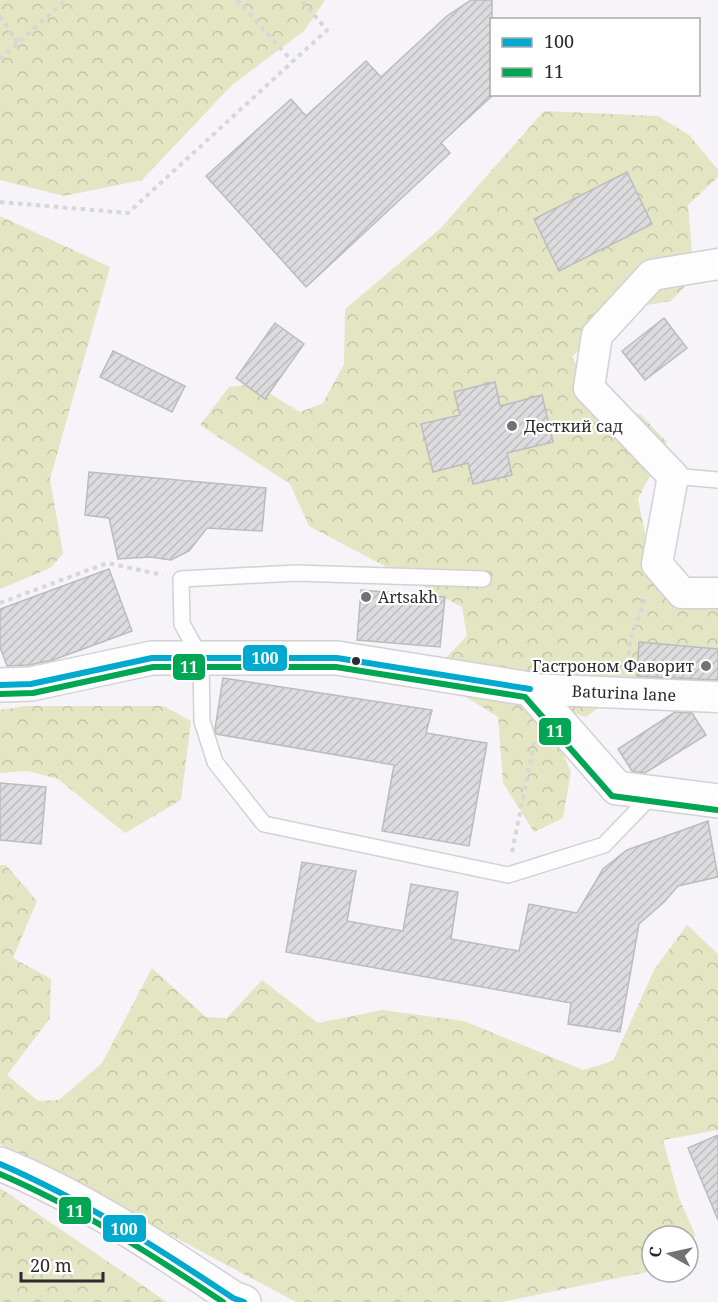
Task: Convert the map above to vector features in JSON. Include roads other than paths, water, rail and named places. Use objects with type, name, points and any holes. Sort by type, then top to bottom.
[{"type":"street","points":[[718,264],[652,275],[597,335],[589,388],[673,476],[657,564],[682,593],[718,593]]},
{"type":"street","points":[[0,685],[31,684],[152,658],[337,658],[536,696],[617,788],[718,801]]},
{"type":"street","name":"Baturina lane","points":[[536,696],[625,693],[718,697]]},
{"type":"street","points":[[0,1164],[48,1185],[152,1244],[233,1298],[244,1302]]},
{"type":"street","points":[[0,1179],[25,1188],[192,1293],[212,1302]]},
{"type":"lane","points":[[673,476],[718,480]]},
{"type":"lane","points":[[483,579],[296,573],[181,579],[182,624],[201,658],[201,721],[215,762],[264,824],[508,875],[604,845],[654,793]]},
{"type":"place","name":"Десткий сад","points":[[512,426]]},
{"type":"place","name":"Artsakh","points":[[366,597]]},
{"type":"place","name":"Гастроном Фаворит","points":[[706,666]]}]
